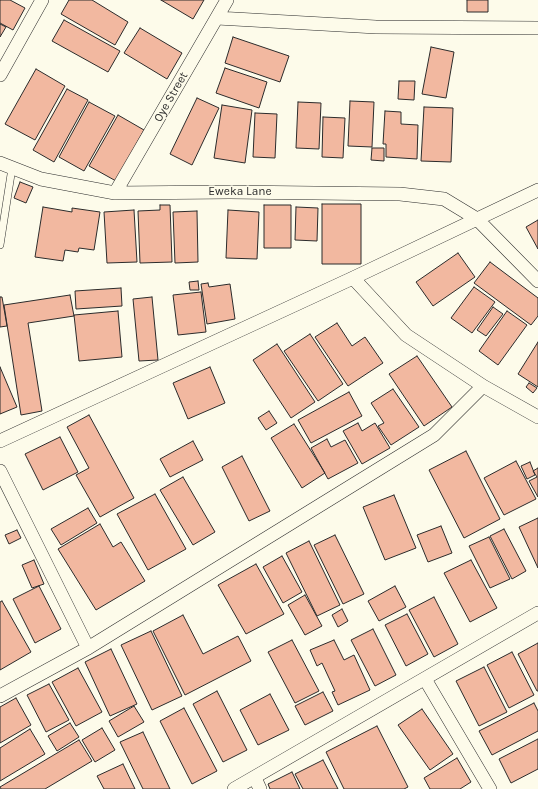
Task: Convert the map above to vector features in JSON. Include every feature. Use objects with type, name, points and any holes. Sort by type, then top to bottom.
[{"type":"street","points":[[0,75],[42,0]]},
{"type":"street","name":"Oye Street","points":[[115,193],[228,0]]},
{"type":"street","points":[[217,18],[376,27],[538,28]]},
{"type":"street","name":"Eweka Lane","points":[[6,166],[41,178],[115,193],[230,192],[400,194],[444,199],[477,219],[538,282]]},
{"type":"street","points":[[0,441],[353,278],[538,190]]},
{"type":"street","points":[[353,278],[406,335],[483,386],[538,417]]},
{"type":"street","points":[[0,696],[88,648],[434,435],[483,386]]},
{"type":"street","points":[[0,471],[88,648]]},
{"type":"street","points":[[234,789],[257,783],[425,679],[538,613]]},
{"type":"street","points":[[425,679],[490,789]]},
{"type":"lane","points":[[0,245],[6,166]]},
{"type":"building","points":[[0,0],[10,0],[25,8],[13,30],[0,23]]},
{"type":"building","points":[[69,0],[92,0],[128,22],[115,45],[61,14]]},
{"type":"building","points":[[161,0],[204,0],[193,19]]},
{"type":"building","points":[[467,0],[488,0],[488,12],[467,12]]},
{"type":"building","points":[[64,20],[120,51],[108,72],[52,41]]},
{"type":"building","points":[[0,24],[6,27],[0,37]]},
{"type":"building","points":[[140,28],[182,53],[167,79],[124,53]]},
{"type":"building","points":[[233,37],[289,56],[280,82],[225,63]]},
{"type":"building","points":[[431,47],[454,52],[446,98],[422,94]]},
{"type":"building","points":[[225,68],[267,82],[259,108],[216,93]]},
{"type":"building","points":[[36,69],[65,86],[35,140],[5,124]]},
{"type":"building","points":[[399,81],[415,81],[414,100],[398,99]]},
{"type":"building","points":[[67,89],[88,100],[54,162],[33,150]]},
{"type":"building","points":[[197,98],[219,108],[192,165],[170,154]]},
{"type":"building","points":[[350,101],[374,102],[372,147],[348,146]]},
{"type":"building","points":[[89,102],[115,116],[84,171],[59,157]]},
{"type":"building","points":[[298,102],[321,103],[319,149],[296,148]]},
{"type":"building","points":[[222,105],[252,110],[245,163],[214,158]]},
{"type":"building","points":[[424,107],[453,108],[451,162],[421,161]]},
{"type":"building","points":[[385,111],[401,112],[401,124],[418,125],[417,159],[386,157],[386,144],[383,144]]},
{"type":"building","points":[[255,113],[277,114],[275,158],[253,157]]},
{"type":"building","points":[[118,115],[144,130],[116,181],[89,166]]},
{"type":"building","points":[[323,117],[345,118],[343,158],[322,157]]},
{"type":"building","points":[[372,148],[384,148],[384,161],[371,160]]},
{"type":"building","points":[[20,182],[33,187],[26,203],[14,198]]},
{"type":"building","points":[[322,204],[361,204],[361,264],[322,264]]},
{"type":"building","points":[[160,205],[170,205],[172,262],[140,263],[138,211],[160,210]]},
{"type":"building","points":[[264,205],[291,205],[291,248],[264,248]]},
{"type":"building","points":[[43,207],[72,212],[72,208],[100,212],[94,250],[79,248],[78,252],[65,250],[63,261],[35,257]]},
{"type":"building","points":[[296,207],[318,208],[317,241],[295,240]]},
{"type":"building","points":[[134,210],[137,262],[107,263],[104,212]]},
{"type":"building","points":[[228,210],[259,212],[257,259],[226,258]]},
{"type":"building","points":[[197,211],[198,262],[175,263],[173,212]]},
{"type":"building","points":[[538,220],[538,249],[526,227]]},
{"type":"building","points":[[458,253],[475,277],[433,306],[416,282]]},
{"type":"building","points":[[490,262],[538,298],[538,316],[531,325],[474,283]]},
{"type":"building","points":[[198,281],[199,290],[190,290],[189,282]]},
{"type":"building","points":[[208,283],[209,287],[230,284],[235,319],[207,324],[201,284]]},
{"type":"building","points":[[474,287],[495,302],[472,333],[451,318]]},
{"type":"building","points":[[121,288],[122,306],[76,309],[75,291]]},
{"type":"building","points":[[201,292],[206,332],[178,335],[173,295]]},
{"type":"building","points":[[70,295],[74,316],[28,323],[42,411],[21,415],[4,305]]},
{"type":"building","points":[[0,297],[2,297],[7,326],[0,327]]},
{"type":"building","points":[[152,297],[158,360],[139,361],[133,299]]},
{"type":"building","points":[[493,307],[503,314],[486,336],[477,330]]},
{"type":"building","points":[[118,311],[122,357],[79,361],[74,315]]},
{"type":"building","points":[[507,311],[527,325],[498,365],[479,351]]},
{"type":"building","points":[[337,323],[352,346],[365,337],[383,363],[348,386],[315,337]]},
{"type":"building","points":[[310,334],[343,384],[318,401],[284,351]]},
{"type":"building","points":[[538,342],[538,387],[518,374]]},
{"type":"building","points":[[277,344],[315,402],[291,418],[253,360]]},
{"type":"building","points":[[417,356],[452,407],[424,426],[389,374]]},
{"type":"building","points":[[0,367],[17,407],[0,414]]},
{"type":"building","points":[[210,367],[225,403],[188,419],[173,383]]},
{"type":"building","points":[[529,383],[537,388],[533,393],[526,387]]},
{"type":"building","points":[[393,389],[419,427],[391,445],[378,426],[384,423],[371,403]]},
{"type":"building","points":[[349,392],[362,416],[311,443],[298,420]]},
{"type":"building","points":[[269,411],[277,423],[266,430],[258,418]]},
{"type":"building","points":[[89,415],[134,498],[100,517],[76,475],[89,468],[67,427]]},
{"type":"building","points":[[358,423],[362,431],[375,423],[390,448],[362,464],[343,431]]},
{"type":"building","points":[[294,424],[325,473],[302,488],[271,438]]},
{"type":"building","points":[[60,437],[78,472],[43,490],[25,454]]},
{"type":"building","points":[[327,439],[331,447],[345,440],[358,463],[328,479],[311,448]]},
{"type":"building","points":[[193,441],[203,460],[170,477],[160,459]]},
{"type":"building","points":[[466,451],[500,519],[464,538],[429,470]]},
{"type":"building","points":[[242,456],[270,511],[249,521],[222,467]]},
{"type":"building","points":[[516,461],[536,499],[504,515],[484,478]]},
{"type":"building","points":[[530,462],[535,475],[527,479],[521,466]]},
{"type":"building","points":[[538,468],[538,497],[529,481],[537,477],[533,471]]},
{"type":"building","points":[[183,477],[215,532],[193,545],[160,490]]},
{"type":"building","points":[[155,494],[186,549],[148,570],[117,514]]},
{"type":"building","points":[[394,495],[416,548],[385,560],[363,507]]},
{"type":"building","points":[[88,508],[97,523],[61,545],[51,529]]},
{"type":"building","points":[[538,518],[538,568],[519,527]]},
{"type":"building","points":[[100,524],[113,547],[121,542],[145,581],[96,610],[58,549]]},
{"type":"building","points":[[441,526],[452,553],[428,562],[417,535]]},
{"type":"building","points":[[504,529],[526,571],[512,579],[490,536]]},
{"type":"building","points":[[17,530],[21,538],[9,544],[5,535]]},
{"type":"building","points":[[335,535],[364,594],[343,604],[314,545]]},
{"type":"building","points":[[489,537],[510,579],[490,588],[469,546]]},
{"type":"building","points":[[309,541],[340,605],[317,616],[286,553]]},
{"type":"building","points":[[282,556],[302,592],[283,603],[263,567]]},
{"type":"building","points":[[34,560],[44,584],[32,588],[22,565]]},
{"type":"building","points":[[471,560],[497,608],[470,622],[444,573]]},
{"type":"building","points":[[256,564],[284,614],[246,634],[218,585]]},
{"type":"building","points":[[39,586],[61,629],[35,643],[13,599]]},
{"type":"building","points":[[395,586],[406,607],[379,621],[368,601]]},
{"type":"building","points":[[305,595],[322,626],[305,635],[288,605]]},
{"type":"building","points":[[434,597],[458,644],[434,657],[409,610]]},
{"type":"building","points":[[2,601],[31,652],[0,670],[0,602]]},
{"type":"building","points":[[342,609],[348,621],[338,627],[332,615]]},
{"type":"building","points":[[407,614],[428,654],[406,666],[385,625]]},
{"type":"building","points":[[183,615],[203,654],[238,636],[251,661],[185,695],[153,631]]},
{"type":"building","points":[[373,629],[396,675],[375,686],[351,640]]},
{"type":"building","points":[[151,631],[182,696],[152,710],[121,645]]},
{"type":"building","points":[[292,640],[319,691],[295,703],[268,652]]},
{"type":"building","points":[[334,640],[344,660],[354,655],[370,690],[338,705],[332,692],[335,691],[322,663],[317,666],[310,650]]},
{"type":"building","points":[[538,643],[538,691],[537,691],[518,654]]},
{"type":"building","points":[[111,649],[137,704],[110,716],[85,662]]},
{"type":"building","points":[[512,652],[534,695],[509,708],[487,665]]},
{"type":"building","points":[[484,667],[507,712],[479,726],[456,681]]},
{"type":"building","points":[[78,668],[102,712],[76,726],[52,682]]},
{"type":"building","points":[[49,684],[69,720],[46,732],[27,695]]},
{"type":"building","points":[[217,691],[247,750],[223,762],[193,704]]},
{"type":"building","points":[[323,692],[333,711],[305,725],[295,706]]},
{"type":"building","points":[[270,694],[289,730],[258,745],[240,710]]},
{"type":"building","points":[[16,698],[31,725],[0,743],[0,707]]},
{"type":"building","points":[[534,703],[538,711],[538,731],[492,755],[479,731]]},
{"type":"building","points":[[134,706],[144,722],[118,737],[109,721]]},
{"type":"building","points":[[184,708],[217,771],[192,784],[160,721]]},
{"type":"building","points":[[422,709],[453,754],[430,770],[398,725]]},
{"type":"building","points":[[70,723],[79,737],[57,751],[48,736]]},
{"type":"building","points":[[377,726],[408,787],[404,789],[344,789],[326,752]]},
{"type":"building","points":[[102,728],[115,750],[95,762],[82,740]]},
{"type":"building","points":[[30,729],[45,754],[0,781],[0,748]]},
{"type":"building","points":[[143,732],[170,789],[143,789],[120,742]]},
{"type":"building","points":[[538,739],[538,769],[511,783],[499,759]]},
{"type":"building","points":[[79,740],[92,761],[45,789],[1,789],[0,787]]},
{"type":"building","points":[[457,758],[471,782],[460,789],[430,789],[424,778]]},
{"type":"building","points":[[323,760],[338,789],[303,789],[295,774]]},
{"type":"building","points":[[123,764],[135,789],[104,789],[97,776]]},
{"type":"building","points":[[292,772],[300,789],[270,789],[268,784]]}]
